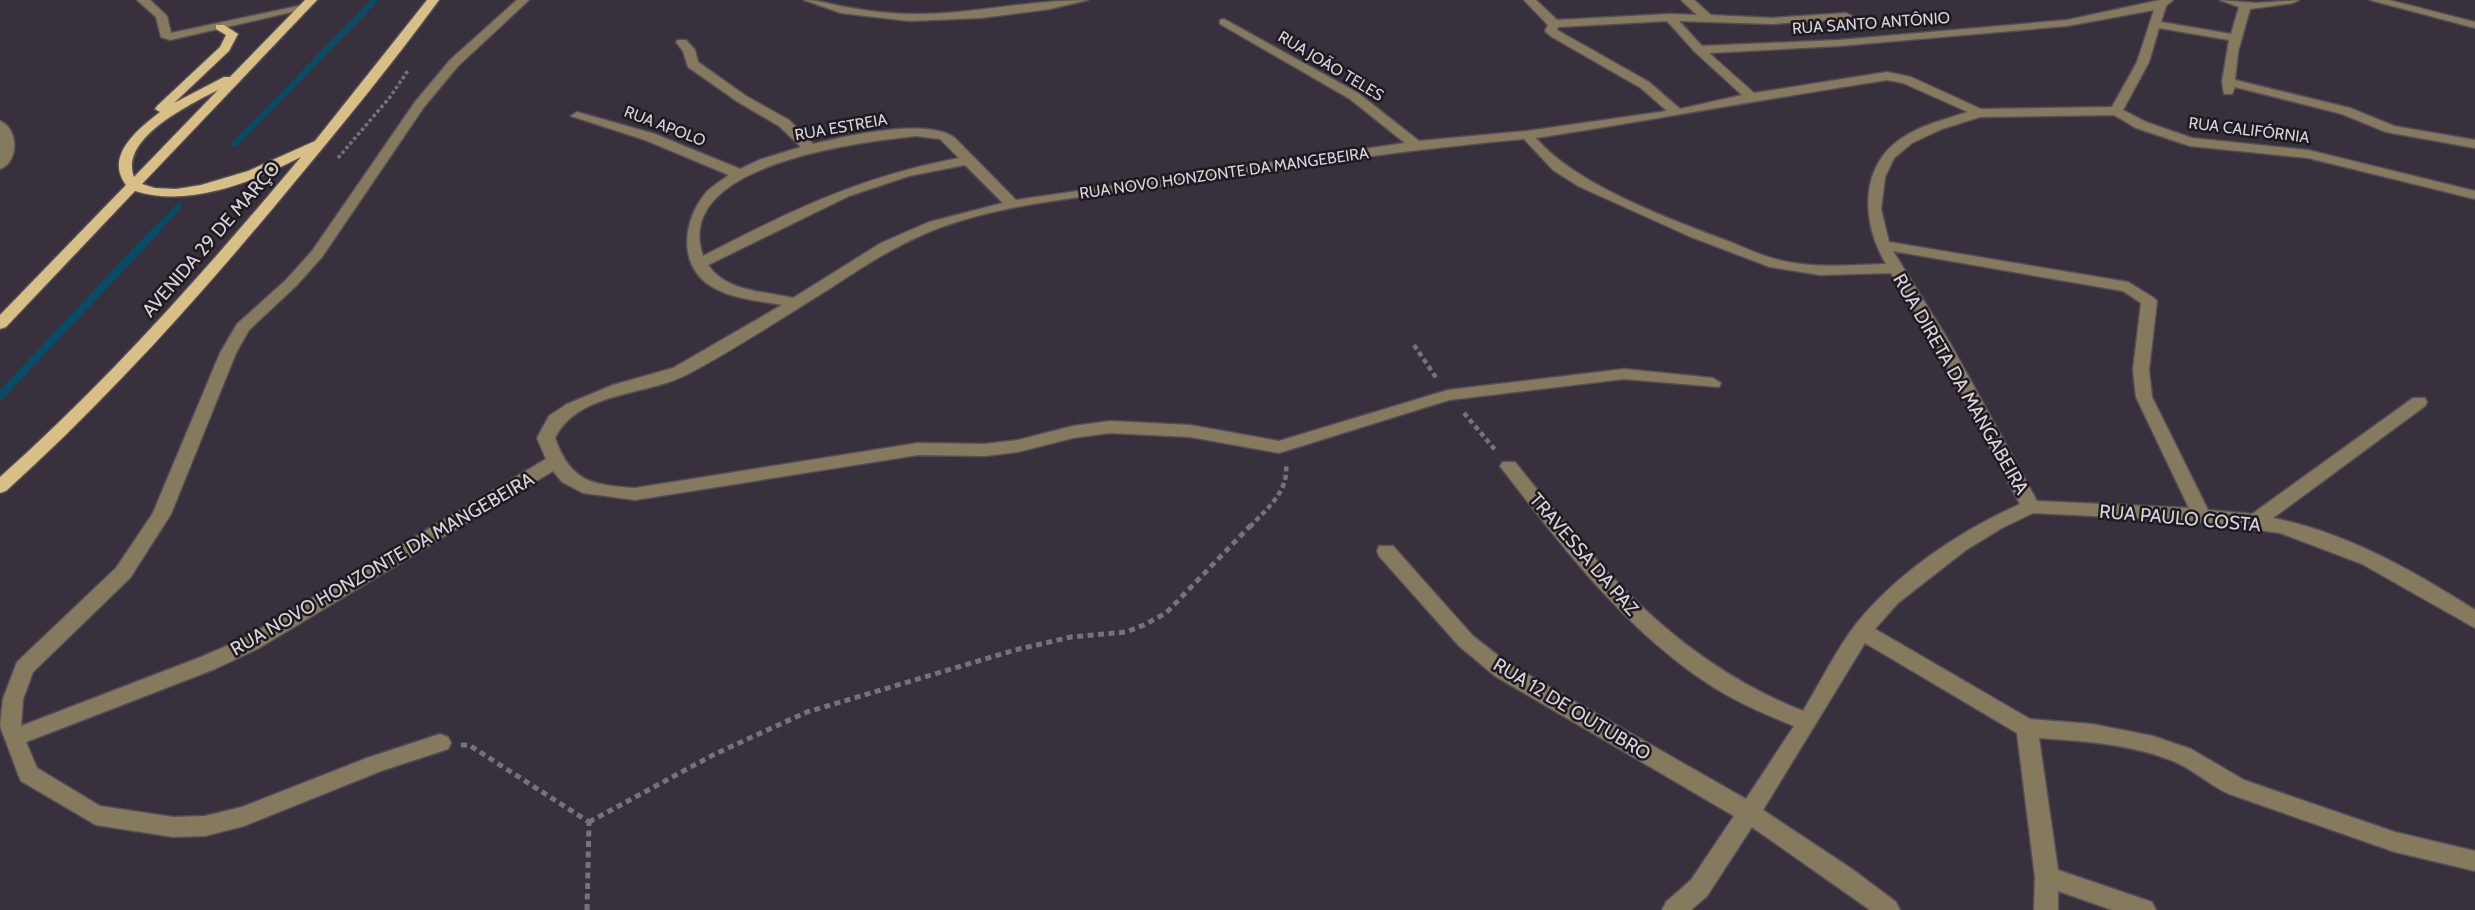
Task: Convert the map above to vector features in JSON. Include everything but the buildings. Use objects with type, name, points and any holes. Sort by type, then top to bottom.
[{"type":"main road","name":"AVENIDA 29 DE MARÇO","points":[[0,487],[92,402],[340,120],[433,0]]},
{"type":"main road","points":[[0,324],[307,4]]},
{"type":"main road","points":[[220,27],[232,34],[230,41],[167,102],[153,123],[137,138],[124,165],[126,175],[133,186],[157,193],[179,193],[214,187],[251,175],[311,146],[340,120]]},
{"type":"main road","points":[[153,123],[244,72]]},
{"type":"street","points":[[142,0],[161,16],[167,36],[220,27],[307,4]]},
{"type":"street","points":[[439,743],[374,764],[244,816],[205,826],[173,827],[96,815],[29,774],[13,738],[10,723],[13,699],[24,668],[123,573],[162,514],[228,353],[243,327],[291,284],[317,254],[419,105],[454,63],[523,0]]},
{"type":"street","points":[[810,0],[849,13],[891,18],[995,12],[1082,0]]},
{"type":"street","points":[[1530,0],[1554,23],[1670,17],[1772,21],[1846,16]]},
{"type":"street","points":[[1687,0],[1707,18]]},
{"type":"street","points":[[2226,0],[2256,6],[2293,0]]},
{"type":"street","points":[[2376,0],[2475,25]]},
{"type":"street","points":[[2116,111],[2143,62],[2164,2]]},
{"type":"street","name":"RUA SANTO ANTÔNIO","points":[[1699,50],[1839,43],[2067,23],[2164,2]]},
{"type":"street","points":[[2245,5],[2232,52],[2228,88],[2346,111],[2391,129],[2475,144]]},
{"type":"street","points":[[1670,17],[1699,50],[1751,97]]},
{"type":"street","name":"RUA JOÃO TELES","points":[[1224,22],[1354,96],[1416,145]]},
{"type":"street","points":[[1554,23],[1551,31],[1556,35],[1645,85],[1677,113]]},
{"type":"street","points":[[2155,24],[2236,38]]},
{"type":"street","points":[[682,42],[688,50],[692,64],[742,99],[784,123],[810,148]]},
{"type":"street","name":"RUA NOVO HONZONTE DA MANGEBEIRA","points":[[1279,447],[1190,430],[1110,427],[1073,432],[1018,446],[985,450],[918,449],[635,494],[596,491],[575,484],[554,463],[546,438],[555,421],[573,408],[619,388],[679,372],[742,337],[898,240],[934,225],[1012,204],[1416,145],[1527,135],[1677,113],[1751,97],[1887,76],[1907,80],[1979,113]]},
{"type":"street","name":"RUA CALIFÓRNIA","points":[[1979,113],[2116,111],[2141,125],[2190,142],[2308,154],[2475,195]]},
{"type":"street","name":"RUA DIRETA DA MANGABEIRA","points":[[1674,910],[1699,888],[1788,754],[1862,631],[1891,598],[1924,570],[1995,523],[2031,507],[1942,343],[1882,245],[1874,209],[1878,177],[1888,156],[1907,140],[1937,126],[1979,113]]},
{"type":"street","name":"RUA APOLO","points":[[577,116],[650,136],[739,174]]},
{"type":"street","points":[[0,125],[8,134],[9,148],[0,165]]},
{"type":"street","name":"RUA ESTREIA","points":[[699,264],[692,240],[694,226],[704,205],[716,190],[739,174],[810,148],[843,141],[925,132],[946,136],[1012,204]]},
{"type":"street","points":[[1527,135],[1540,152],[1583,183],[1696,234],[1775,264],[1820,271],[1895,268]]},
{"type":"street","points":[[793,303],[722,286],[710,278],[699,264],[812,206],[846,192],[895,176],[969,160]]},
{"type":"street","points":[[1882,245],[2128,287],[2147,297],[2149,301],[2141,370],[2144,397],[2203,517]]},
{"type":"street","points":[[1279,447],[1448,395],[1624,374],[1713,383]]},
{"type":"street","points":[[2256,521],[2420,402]]},
{"type":"street","name":"RUA NOVO HONZONTE DA MANGEBEIRA","points":[[13,738],[208,663],[252,643],[554,463]]},
{"type":"street","name":"TRAVESSA DA PAZ","points":[[1509,466],[1590,567],[1667,645],[1737,693],[1769,709],[1807,722]]},
{"type":"street","name":"RUA PAULO COSTA","points":[[2031,507],[2256,521],[2319,539],[2377,564],[2447,601],[2475,620]]},
{"type":"street","name":"RUA 12 DE OUTUBRO","points":[[1385,551],[1466,641],[1502,670],[1748,814],[1860,887],[1888,910]]},
{"type":"street","points":[[1862,631],[2027,728],[2092,733],[2153,745],[2183,755],[2221,780],[2238,787],[2395,842],[2475,861]]},
{"type":"street","points":[[2027,728],[2047,877],[2046,910]]},
{"type":"street","points":[[2047,877],[2144,910]]},
{"type":"path","points":[[589,822],[715,754],[807,712],[1015,650],[1071,637],[1126,632],[1144,625],[1166,613],[1198,583],[1281,493],[1287,474],[1286,460],[1279,447]]},
{"type":"path","points":[[439,743],[469,745],[589,822]]},
{"type":"path","points":[[587,910],[589,822]]},
{"type":"waterway","points":[[235,144],[375,0]]},
{"type":"waterway","points":[[156,230],[179,206]]},
{"type":"waterway","points":[[0,396],[158,228]]}]
